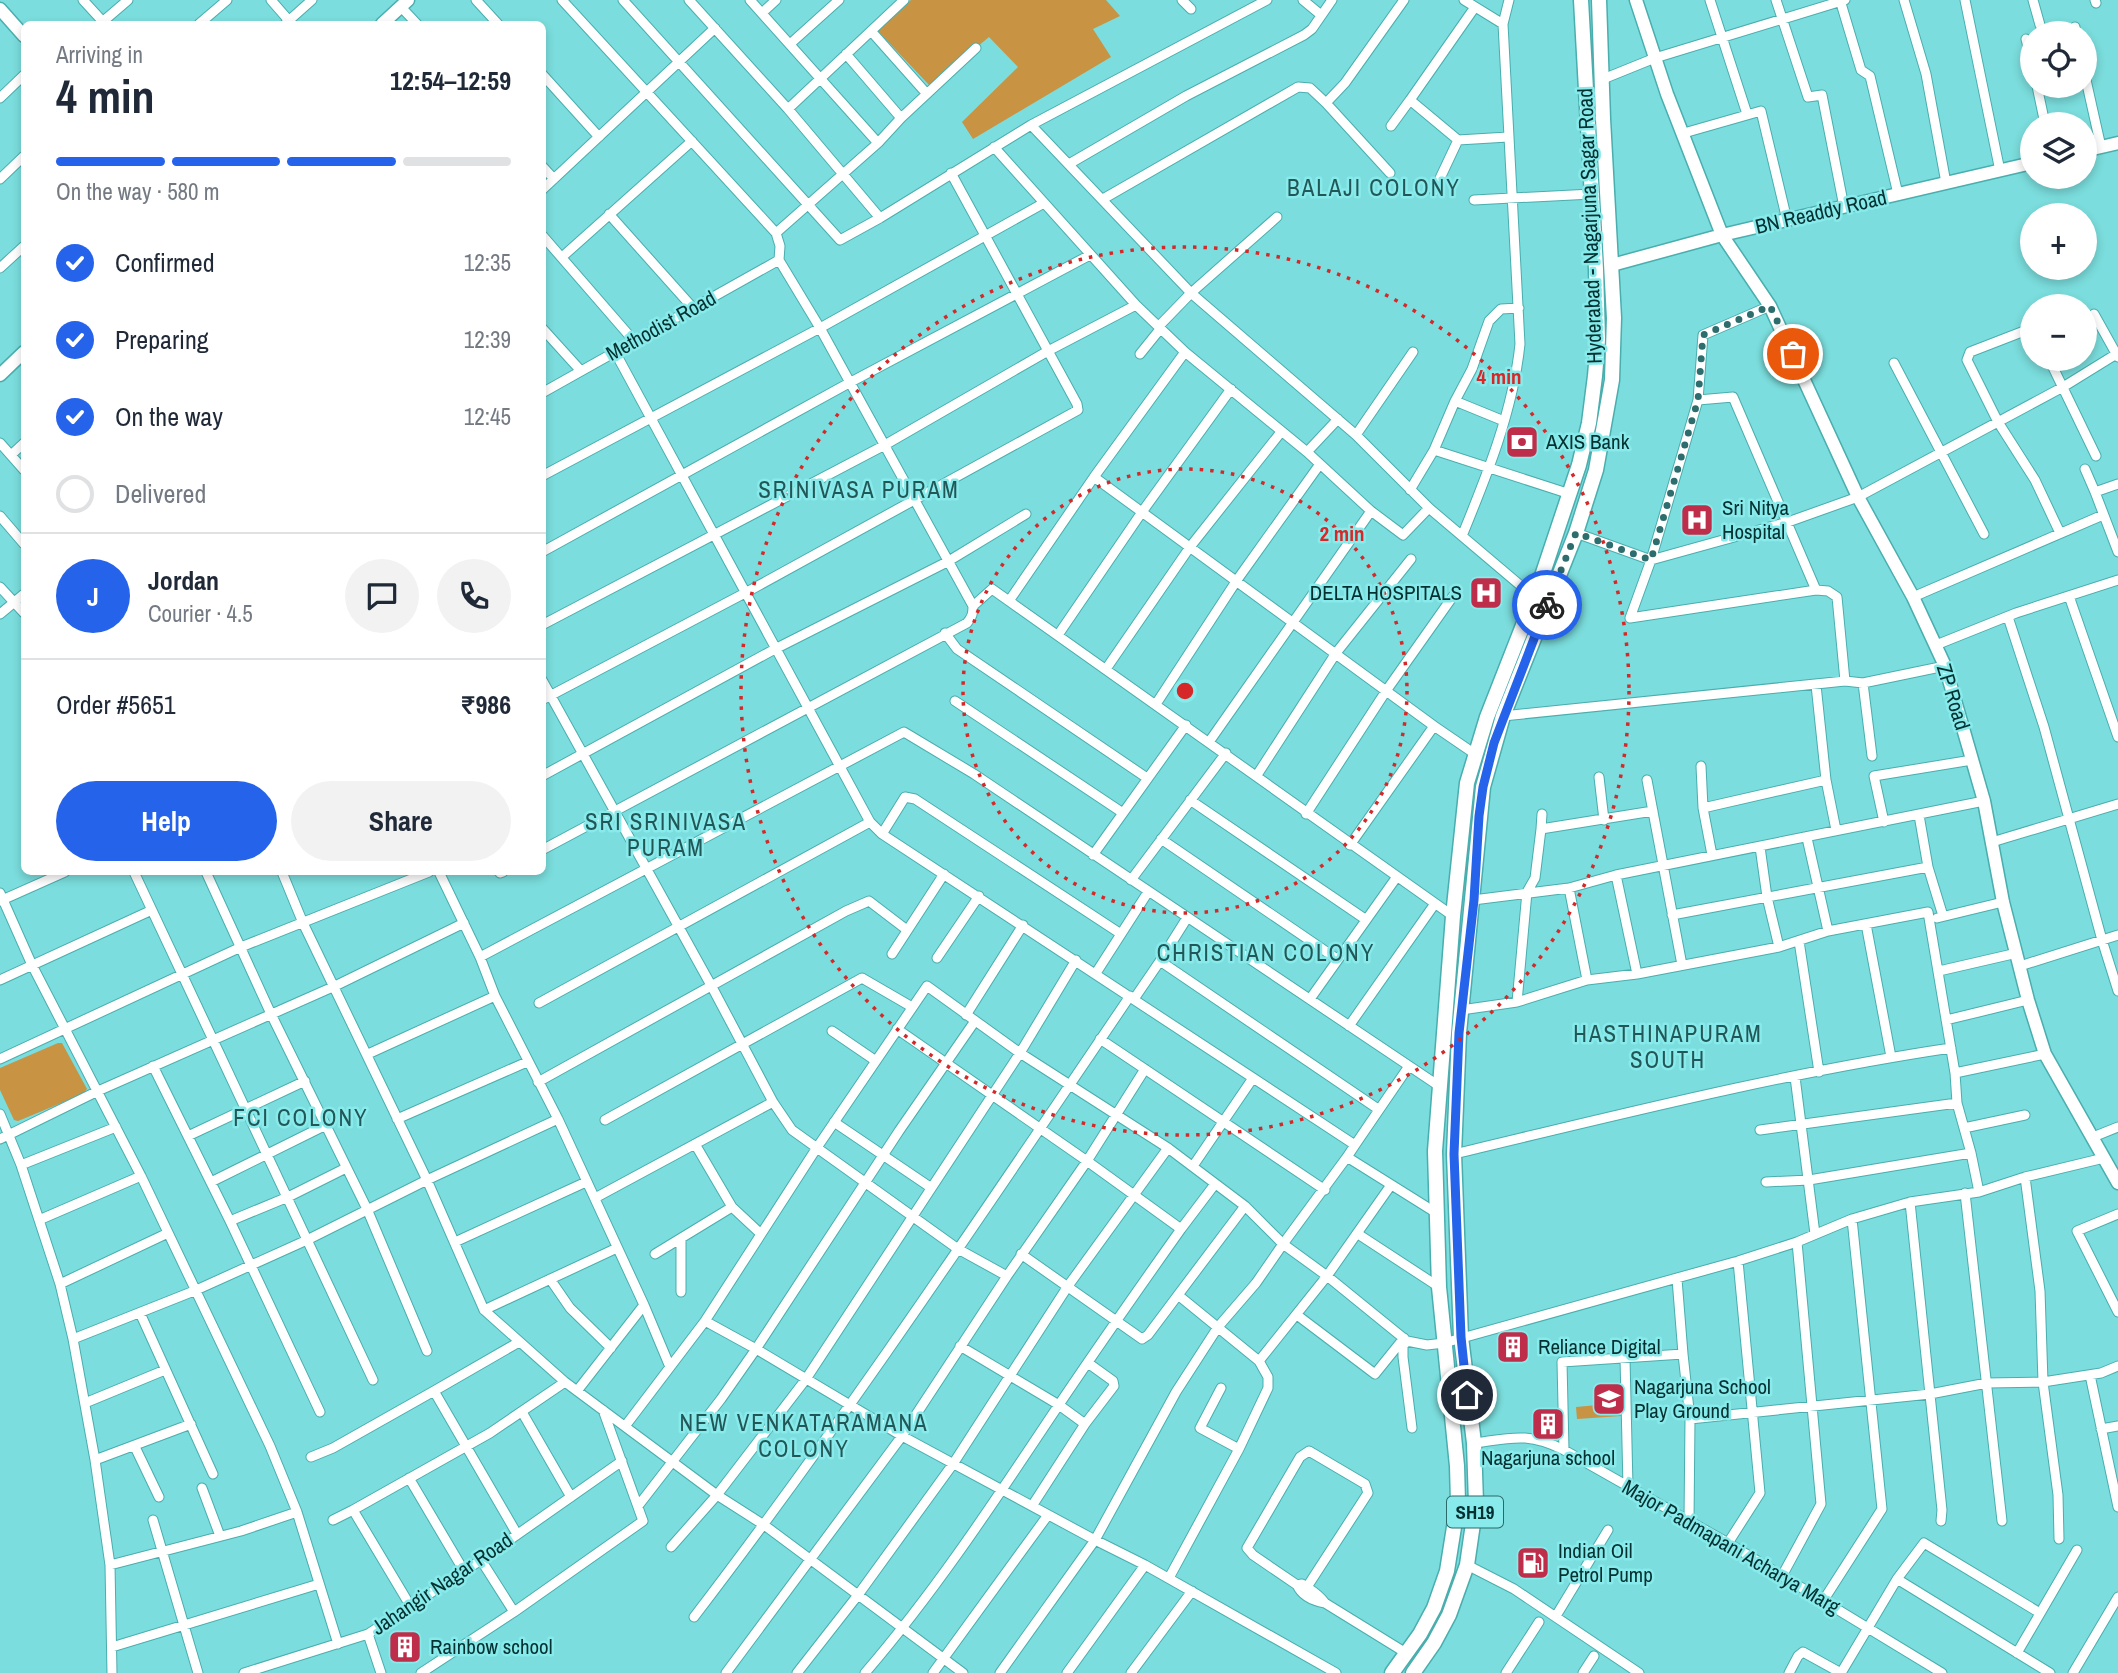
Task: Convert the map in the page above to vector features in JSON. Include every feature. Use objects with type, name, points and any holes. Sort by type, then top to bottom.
[{"type":"main road","name":"Hyderabad - Nagarjuna Sagar Road","points":[[1392,1673],[1420,1634],[1434,1608],[1447,1571],[1458,1502],[1457,1466],[1439,1287],[1435,1151],[1461,825],[1475,754],[1570,494],[1589,423],[1598,340],[1581,0]]},
{"type":"main road","name":"Hyderabad - Nagarjuna Sagar Road","points":[[1413,1673],[1449,1615],[1467,1564],[1476,1503],[1474,1443],[1461,1337],[1454,1154],[1455,1082],[1483,787],[1503,716],[1576,533],[1597,470],[1612,380],[1614,318],[1599,0]]},
{"type":"main road","points":[[1589,152],[1605,154]]},
{"type":"street","points":[[83,0],[100,21]]},
{"type":"street","points":[[106,21],[128,0]]},
{"type":"street","points":[[202,21],[227,0]]},
{"type":"street","points":[[271,0],[287,21]]},
{"type":"street","points":[[291,21],[312,0]]},
{"type":"street","points":[[476,0],[495,21]]},
{"type":"street","points":[[546,848],[967,622],[972,617],[973,606],[820,328],[779,260],[780,246],[776,233],[562,0]]},
{"type":"street","points":[[623,0],[810,204],[839,240],[880,218],[1031,125],[1267,0]]},
{"type":"street","points":[[690,0],[788,109],[880,218]]},
{"type":"street","points":[[750,0],[878,143]]},
{"type":"street","points":[[762,13],[776,0]]},
{"type":"street","points":[[790,44],[839,0]]},
{"type":"street","points":[[788,109],[904,0]]},
{"type":"street","points":[[1182,0],[1191,9]]},
{"type":"street","points":[[1303,0],[1321,15]]},
{"type":"street","points":[[1069,164],[1186,96],[1304,35],[1312,29],[1332,0]]},
{"type":"street","points":[[1326,103],[1345,83],[1404,0]]},
{"type":"street","points":[[1464,0],[1503,24]]},
{"type":"street","points":[[1462,537],[1490,467],[1519,357],[1519,308],[1503,24],[1509,0]]},
{"type":"street","name":"ZP Road","points":[[1636,0],[1722,235],[1770,306],[1858,497],[1913,597],[1945,666],[1984,802],[2003,902],[2045,1054],[2118,1183]]},
{"type":"street","points":[[1710,0],[1747,114]]},
{"type":"street","points":[[1776,0],[1808,97],[1822,95],[1844,207]]},
{"type":"street","points":[[1603,79],[1655,58],[1842,0],[1861,70],[1870,76],[1898,194]]},
{"type":"street","points":[[1904,0],[1926,74],[1946,183]]},
{"type":"street","points":[[1965,0],[2000,171]]},
{"type":"street","points":[[2033,0],[2039,21]]},
{"type":"street","points":[[385,21],[405,3],[415,21]]},
{"type":"street","points":[[1391,126],[1475,7]]},
{"type":"street","points":[[0,9],[21,33]]},
{"type":"street","points":[[546,186],[715,28]]},
{"type":"street","points":[[871,32],[927,94]]},
{"type":"street","points":[[776,233],[878,143],[976,48]]},
{"type":"street","points":[[846,54],[901,118]]},
{"type":"street","points":[[0,98],[21,78]]},
{"type":"street","points":[[546,78],[599,137]]},
{"type":"street","points":[[1103,199],[1298,87],[1310,89],[1326,103],[1390,173]]},
{"type":"street","points":[[2090,98],[2101,147]]},
{"type":"street","points":[[1410,100],[1458,140],[1508,137]]},
{"type":"street","points":[[1684,133],[1762,112],[1787,220]]},
{"type":"street","points":[[1031,125],[1191,293],[1338,419],[1410,491],[1534,597]]},
{"type":"street","points":[[1434,191],[1458,140]]},
{"type":"street","points":[[562,257],[692,141]]},
{"type":"street","points":[[2097,148],[2118,143]]},
{"type":"street","points":[[994,147],[1136,305],[1185,352],[1307,452],[1371,511],[1403,535],[1429,508]]},
{"type":"street","points":[[0,179],[21,159]]},
{"type":"street","name":"BN Readdy Road","points":[[1612,265],[1722,235],[2020,166]]},
{"type":"street","points":[[546,170],[554,179]]},
{"type":"street","points":[[951,173],[1078,410],[745,593],[547,698],[583,755],[647,868],[772,1102],[792,1130],[958,1249],[1007,1276]]},
{"type":"street","points":[[1474,200],[1592,194]]},
{"type":"street","points":[[546,475],[652,420],[1044,203]]},
{"type":"street","points":[[608,214],[693,308]]},
{"type":"street","points":[[1140,354],[1191,293],[1277,217]]},
{"type":"street","points":[[546,239],[634,341]]},
{"type":"street","points":[[1,265],[21,249]]},
{"type":"street","points":[[546,550],[849,383],[1090,255]]},
{"type":"street","name":"Methodist Road","points":[[546,391],[779,260]]},
{"type":"street","points":[[546,623],[883,446],[1048,351],[1136,305]]},
{"type":"street","points":[[1770,306],[1703,335],[1698,400],[1651,560],[1630,618],[1828,590],[1837,597],[1844,681]]},
{"type":"street","points":[[1410,491],[1434,450],[1472,369],[1493,314],[1501,309],[1519,308]]},
{"type":"street","points":[[1576,533],[1651,560],[1788,522],[1858,497],[2117,355],[2097,319]]},
{"type":"street","points":[[546,332],[581,371]]},
{"type":"street","points":[[2020,333],[1967,355],[1967,360],[1998,422],[2035,480],[2060,533]]},
{"type":"street","points":[[615,352],[870,822],[882,834],[1355,1145]]},
{"type":"street","points":[[1009,601],[1094,477],[1185,352]]},
{"type":"street","points":[[1356,435],[1413,352]]},
{"type":"street","points":[[3,367],[21,354]]},
{"type":"street","points":[[1894,363],[1984,534]]},
{"type":"street","points":[[2055,371],[2096,456]]},
{"type":"street","points":[[1058,635],[1231,389]]},
{"type":"street","points":[[1698,400],[1733,397],[1816,590]]},
{"type":"street","points":[[1455,401],[1504,421]]},
{"type":"street","points":[[1307,452],[1338,419]]},
{"type":"street","points":[[1106,669],[1190,547],[1281,432]]},
{"type":"street","points":[[0,443],[21,467]]},
{"type":"street","points":[[11,455],[21,446]]},
{"type":"street","points":[[1434,450],[1570,494]]},
{"type":"street","points":[[1156,704],[1237,580],[1320,464]]},
{"type":"street","points":[[2085,470],[2117,548]]},
{"type":"street","points":[[1094,477],[1475,754]]},
{"type":"street","points":[[2095,492],[2118,484]]},
{"type":"street","points":[[1209,742],[1371,511]]},
{"type":"street","points":[[546,774],[775,649],[947,562],[1026,514]]},
{"type":"street","points":[[1913,597],[2103,515]]},
{"type":"street","points":[[0,516],[21,540]]},
{"type":"street","points":[[1257,775],[1336,653],[1411,559]]},
{"type":"street","points":[[1936,645],[2008,617],[2118,580]]},
{"type":"street","points":[[0,587],[21,610]]},
{"type":"street","points":[[973,606],[992,589],[1452,916]]},
{"type":"street","points":[[1306,814],[1386,691],[1457,592]]},
{"type":"street","points":[[0,614],[21,596]]},
{"type":"street","points":[[2069,596],[2118,737]]},
{"type":"street","points":[[2008,617],[2043,727],[2118,991]]},
{"type":"street","points":[[945,633],[957,649],[1147,778]]},
{"type":"street","points":[[1503,716],[1844,681],[1863,683],[1945,666]]},
{"type":"street","points":[[1863,683],[1872,756]]},
{"type":"street","points":[[1816,685],[1826,780],[1836,830]]},
{"type":"street","points":[[954,701],[1123,813]]},
{"type":"street","points":[[1093,855],[1186,726]]},
{"type":"street","points":[[1350,845],[1434,726]]},
{"type":"street","points":[[480,957],[904,732],[962,767],[1439,1086]]},
{"type":"street","points":[[1131,880],[1226,753]]},
{"type":"street","points":[[1884,822],[1874,776],[1972,760]]},
{"type":"street","points":[[1701,766],[1703,808],[1712,855]]},
{"type":"street","points":[[1599,777],[1604,820]]},
{"type":"street","points":[[1647,780],[1682,965]]},
{"type":"street","points":[[1703,808],[1826,780]]},
{"type":"street","points":[[882,834],[905,797],[915,799],[1121,934]]},
{"type":"street","points":[[1190,800],[1365,919]]},
{"type":"street","points":[[1474,900],[1569,888],[1663,865],[1984,802]]},
{"type":"street","points":[[1992,842],[2118,804]]},
{"type":"street","points":[[1541,829],[1653,811]]},
{"type":"street","points":[[1517,1002],[1527,892],[1535,878],[1542,814]]},
{"type":"street","points":[[1919,815],[1928,867],[1943,916]]},
{"type":"street","points":[[538,1003],[870,822]]},
{"type":"street","points":[[1807,838],[1828,931]]},
{"type":"street","points":[[1161,839],[1337,959]]},
{"type":"street","points":[[1760,847],[1767,897],[1779,947]]},
{"type":"street","points":[[1672,915],[1928,867]]},
{"type":"street","points":[[892,954],[944,874]]},
{"type":"street","points":[[58,875],[1,898],[32,965],[116,1126],[270,1446],[297,1512],[338,1644]]},
{"type":"street","points":[[135,875],[373,1380]]},
{"type":"street","points":[[207,875],[271,1014],[367,1209],[427,1350]]},
{"type":"street","points":[[283,875],[303,923],[427,1180],[484,1310],[565,1382],[963,1673]]},
{"type":"street","points":[[0,1059],[184,976],[241,947],[422,875]]},
{"type":"street","points":[[440,875],[480,957],[495,996],[595,1198],[670,1367]]},
{"type":"street","points":[[1616,875],[1637,974]]},
{"type":"street","points":[[1310,999],[1396,878]]},
{"type":"street","points":[[1569,888],[1587,980]]},
{"type":"street","points":[[1096,973],[1148,892]]},
{"type":"street","points":[[937,958],[979,896]]},
{"type":"street","points":[[538,1082],[846,911],[869,901],[907,930]]},
{"type":"street","points":[[1929,920],[2003,902]]},
{"type":"street","points":[[1349,1026],[1434,905]]},
{"type":"street","points":[[0,980],[152,910]]},
{"type":"street","points":[[1461,1010],[1517,1002],[1587,980],[1637,974],[1779,947],[1828,931],[1928,912],[1955,1073],[1957,1103],[1979,1192]]},
{"type":"street","points":[[694,1617],[851,1405],[1100,1040],[1160,961],[1187,918]]},
{"type":"street","points":[[5,1137],[98,1091],[335,986],[464,923]]},
{"type":"street","points":[[1866,924],[1891,1057]]},
{"type":"street","points":[[967,1015],[1024,925]]},
{"type":"street","points":[[1939,971],[2019,960],[2118,935]]},
{"type":"street","points":[[1799,940],[1819,1072]]},
{"type":"street","points":[[671,1547],[717,1494],[806,1379],[1020,1053],[1076,960]]},
{"type":"street","points":[[1160,961],[1378,1109]]},
{"type":"street","points":[[605,1120],[862,978],[912,1007]]},
{"type":"street","points":[[626,1425],[705,1321],[816,1149],[927,986],[1020,1053],[1168,1148],[1245,1206],[1283,1244],[1406,1339],[1427,1345],[1444,1343],[1738,1261],[1797,1242],[1852,1219],[1910,1202],[1979,1192],[2025,1177],[2104,1158]]},
{"type":"street","points":[[368,1054],[495,996]]},
{"type":"street","points":[[1946,1020],[2028,1000]]},
{"type":"street","points":[[638,1506],[756,1349],[975,1021]]},
{"type":"street","points":[[897,1029],[1181,1228]]},
{"type":"street","points":[[832,1031],[876,1061]]},
{"type":"street","points":[[1100,1040],[1325,1190]]},
{"type":"street","points":[[1454,1154],[1681,1100],[1891,1057],[1951,1048]]},
{"type":"street","points":[[1955,1073],[2045,1054]]},
{"type":"street","points":[[397,1119],[527,1062]]},
{"type":"street","points":[[153,1066],[320,1412]]},
{"type":"street","points":[[1000,1673],[1095,1541],[1176,1391],[1218,1327],[1256,1283],[1325,1190],[1409,1066]]},
{"type":"street","points":[[726,1673],[902,1436],[1021,1254],[1118,1114],[1145,1069]]},
{"type":"street","points":[[1795,1077],[1815,1234]]},
{"type":"street","points":[[1193,1166],[1253,1078]]},
{"type":"street","points":[[188,1136],[305,1081]]},
{"type":"street","points":[[595,1198],[772,1102]]},
{"type":"street","points":[[1759,1130],[1957,1103]]},
{"type":"street","points":[[0,1114],[5,1137],[21,1165],[60,1284],[73,1339],[95,1460],[110,1565],[112,1673]]},
{"type":"street","points":[[1964,1128],[2025,1115]]},
{"type":"street","points":[[73,1339],[251,1266],[558,1119]]},
{"type":"street","points":[[834,1122],[930,1187]]},
{"type":"street","points":[[211,1182],[326,1125]]},
{"type":"street","points":[[21,1165],[116,1126]]},
{"type":"street","points":[[2093,1136],[2118,1127]]},
{"type":"street","points":[[695,1144],[732,1207],[761,1234]]},
{"type":"street","points":[[797,1673],[858,1595],[953,1464],[1068,1286],[1168,1148]]},
{"type":"street","points":[[1766,1182],[1809,1180],[1971,1153]]},
{"type":"street","points":[[1347,1157],[1438,1214]]},
{"type":"street","points":[[230,1221],[288,1197],[346,1168]]},
{"type":"street","points":[[39,1220],[141,1177]]},
{"type":"street","points":[[2025,1177],[2034,1231],[2043,1382],[2058,1495],[2059,1539]]},
{"type":"street","points":[[455,1242],[586,1182]]},
{"type":"street","points":[[865,1673],[902,1630],[1003,1490],[1117,1320],[1215,1184]]},
{"type":"street","points":[[1259,1361],[1327,1276],[1391,1185]]},
{"type":"street","points":[[1965,1193],[2002,1521]]},
{"type":"street","points":[[1910,1202],[1941,1521]]},
{"type":"street","points":[[1021,1254],[1138,1337],[1145,1338],[1245,1206]]},
{"type":"street","points":[[655,1254],[732,1207]]},
{"type":"street","points":[[2118,1214],[2077,1231],[2118,1312]]},
{"type":"street","points":[[1823,1601],[1882,1509],[1852,1219]]},
{"type":"street","points":[[60,1284],[168,1233]]},
{"type":"street","points":[[1357,1234],[1439,1287]]},
{"type":"street","points":[[681,1238],[681,1292]]},
{"type":"street","points":[[1782,1576],[1821,1504],[1797,1242]]},
{"type":"street","points":[[484,1310],[617,1248]]},
{"type":"street","points":[[1728,1543],[1760,1493],[1738,1261]]},
{"type":"street","points":[[550,1279],[570,1308],[611,1348]]},
{"type":"street","points":[[1677,1279],[1690,1419],[1689,1521]]},
{"type":"street","points":[[1169,1578],[1239,1449],[1268,1388],[1268,1377],[1259,1361],[1178,1295]]},
{"type":"street","points":[[577,1391],[644,1305]]},
{"type":"street","points":[[140,1313],[213,1474]]},
{"type":"street","points":[[1297,1315],[1375,1374],[1406,1339]]},
{"type":"street","points":[[705,1321],[902,1436],[1169,1578],[1336,1673]]},
{"type":"street","points":[[1406,1339],[1403,1357],[1412,1428]]},
{"type":"street","points":[[311,1457],[333,1448],[519,1342]]},
{"type":"street","points":[[960,1346],[1086,1424]]},
{"type":"street","points":[[1564,1450],[1562,1362],[1684,1354]]},
{"type":"street","points":[[1625,1358],[1628,1487]]},
{"type":"street","points":[[1032,1506],[1114,1386],[1113,1381],[1088,1363]]},
{"type":"street","points":[[1690,1419],[1930,1394],[1987,1383],[2043,1382],[2101,1374],[2118,1366]]},
{"type":"street","points":[[85,1403],[165,1370]]},
{"type":"street","points":[[2091,1375],[2118,1507]]},
{"type":"street","points":[[333,1520],[467,1446],[565,1382]]},
{"type":"street","points":[[1221,1388],[1200,1428],[1239,1449]]},
{"type":"street","points":[[434,1391],[517,1534]]},
{"type":"street","points":[[421,1673],[514,1612],[643,1521],[602,1408]]},
{"type":"street","points":[[522,1412],[570,1497]]},
{"type":"street","points":[[95,1460],[191,1424]]},
{"type":"street","points":[[2101,1429],[2118,1426]]},
{"type":"street","name":"Major Padmapani Acharya Marg","points":[[1474,1443],[1524,1436],[1544,1440],[1728,1543],[1942,1673]]},
{"type":"street","points":[[135,1447],[159,1497]]},
{"type":"street","points":[[1307,1587],[1368,1493],[1365,1484],[1309,1451],[1300,1457],[1247,1548],[1297,1585],[1299,1591],[1308,1597],[1325,1603],[1406,1653]]},
{"type":"street","name":"Jahangir Nagar Road","points":[[244,1673],[368,1634],[481,1560],[622,1461]]},
{"type":"street","points":[[410,1478],[464,1571]]},
{"type":"street","points":[[202,1488],[220,1536]]},
{"type":"street","points":[[353,1510],[411,1607]]},
{"type":"street","points":[[110,1565],[297,1512]]},
{"type":"street","points":[[933,1673],[1048,1515]]},
{"type":"street","points":[[153,1520],[198,1673]]},
{"type":"street","points":[[1556,1616],[1608,1530]]},
{"type":"street","points":[[1789,1673],[1803,1652],[1841,1673],[1897,1579],[1924,1543],[2040,1613]]},
{"type":"street","points":[[2017,1653],[2077,1549]]},
{"type":"street","points":[[481,1560],[514,1612]]},
{"type":"street","points":[[1467,1564],[1514,1589],[1639,1673]]},
{"type":"street","points":[[1067,1673],[1145,1565]]},
{"type":"street","points":[[1897,1579],[2050,1673]]},
{"type":"street","points":[[112,1647],[319,1584]]},
{"type":"street","points":[[1297,1585],[1302,1584],[1319,1594],[1325,1603]]},
{"type":"street","points":[[1131,1673],[1192,1591]]},
{"type":"street","points":[[2074,1673],[2118,1597]]},
{"type":"street","points":[[1506,1673],[1539,1622]]},
{"type":"street","points":[[368,1634],[381,1673]]},
{"type":"street","points":[[1583,1673],[1594,1656]]},
{"type":"shaded area","points":[[911,0],[1106,0],[1120,16],[1093,29],[1111,57],[973,139],[962,122],[1018,67],[989,37],[930,86],[876,29]]},
{"type":"shaded area","points":[[62,1043],[87,1089],[83,1094],[18,1121],[14,1120],[0,1090],[0,1068]]},
{"type":"shaded area","name":"Nagarjuna School Play Ground","points":[[1618,1390],[1621,1416],[1577,1419],[1576,1407],[1598,1405],[1599,1392]]},
{"type":"way so far","points":[[1547,605],[1576,533],[1651,560],[1698,400],[1703,335],[1770,306],[1793,354]]},
{"type":"place","name":"AXIS Bank","points":[[1522,442]]},
{"type":"place","name":"Sri Nitya Hospital","points":[[1697,520]]},
{"type":"place","name":"DELTA HOSPITALS","points":[[1486,593]]},
{"type":"place","name":"Reliance Digital","points":[[1513,1347]]},
{"type":"place","name":"Nagarjuna School Play Ground","points":[[1609,1399]]},
{"type":"place","name":"Nagarjuna school","points":[[1548,1424]]},
{"type":"place","name":"Indian Oil Petrol Pump","points":[[1533,1563]]},
{"type":"place","name":"Rainbow school","points":[[405,1647]]},
{"type":"district","name":"BALAJI COLONY","points":[[1374,188]]},
{"type":"district","name":"SRINIVASA PURAM","points":[[859,490]]},
{"type":"district","name":"SRI SRINIVASA PURAM","points":[[666,835]]},
{"type":"district","name":"CHRISTIAN COLONY","points":[[1266,953]]},
{"type":"district","name":"HASTHINAPURAM SOUTH","points":[[1668,1047]]},
{"type":"district","name":"FCI COLONY","points":[[301,1118]]},
{"type":"district","name":"NEW VENKATARAMANA COLONY","points":[[804,1436]]},
{"type":"route","points":[[1467,1395],[1461,1337],[1454,1154],[1455,1082],[1474,900],[1479,816],[1494,743],[1547,605]]}]
